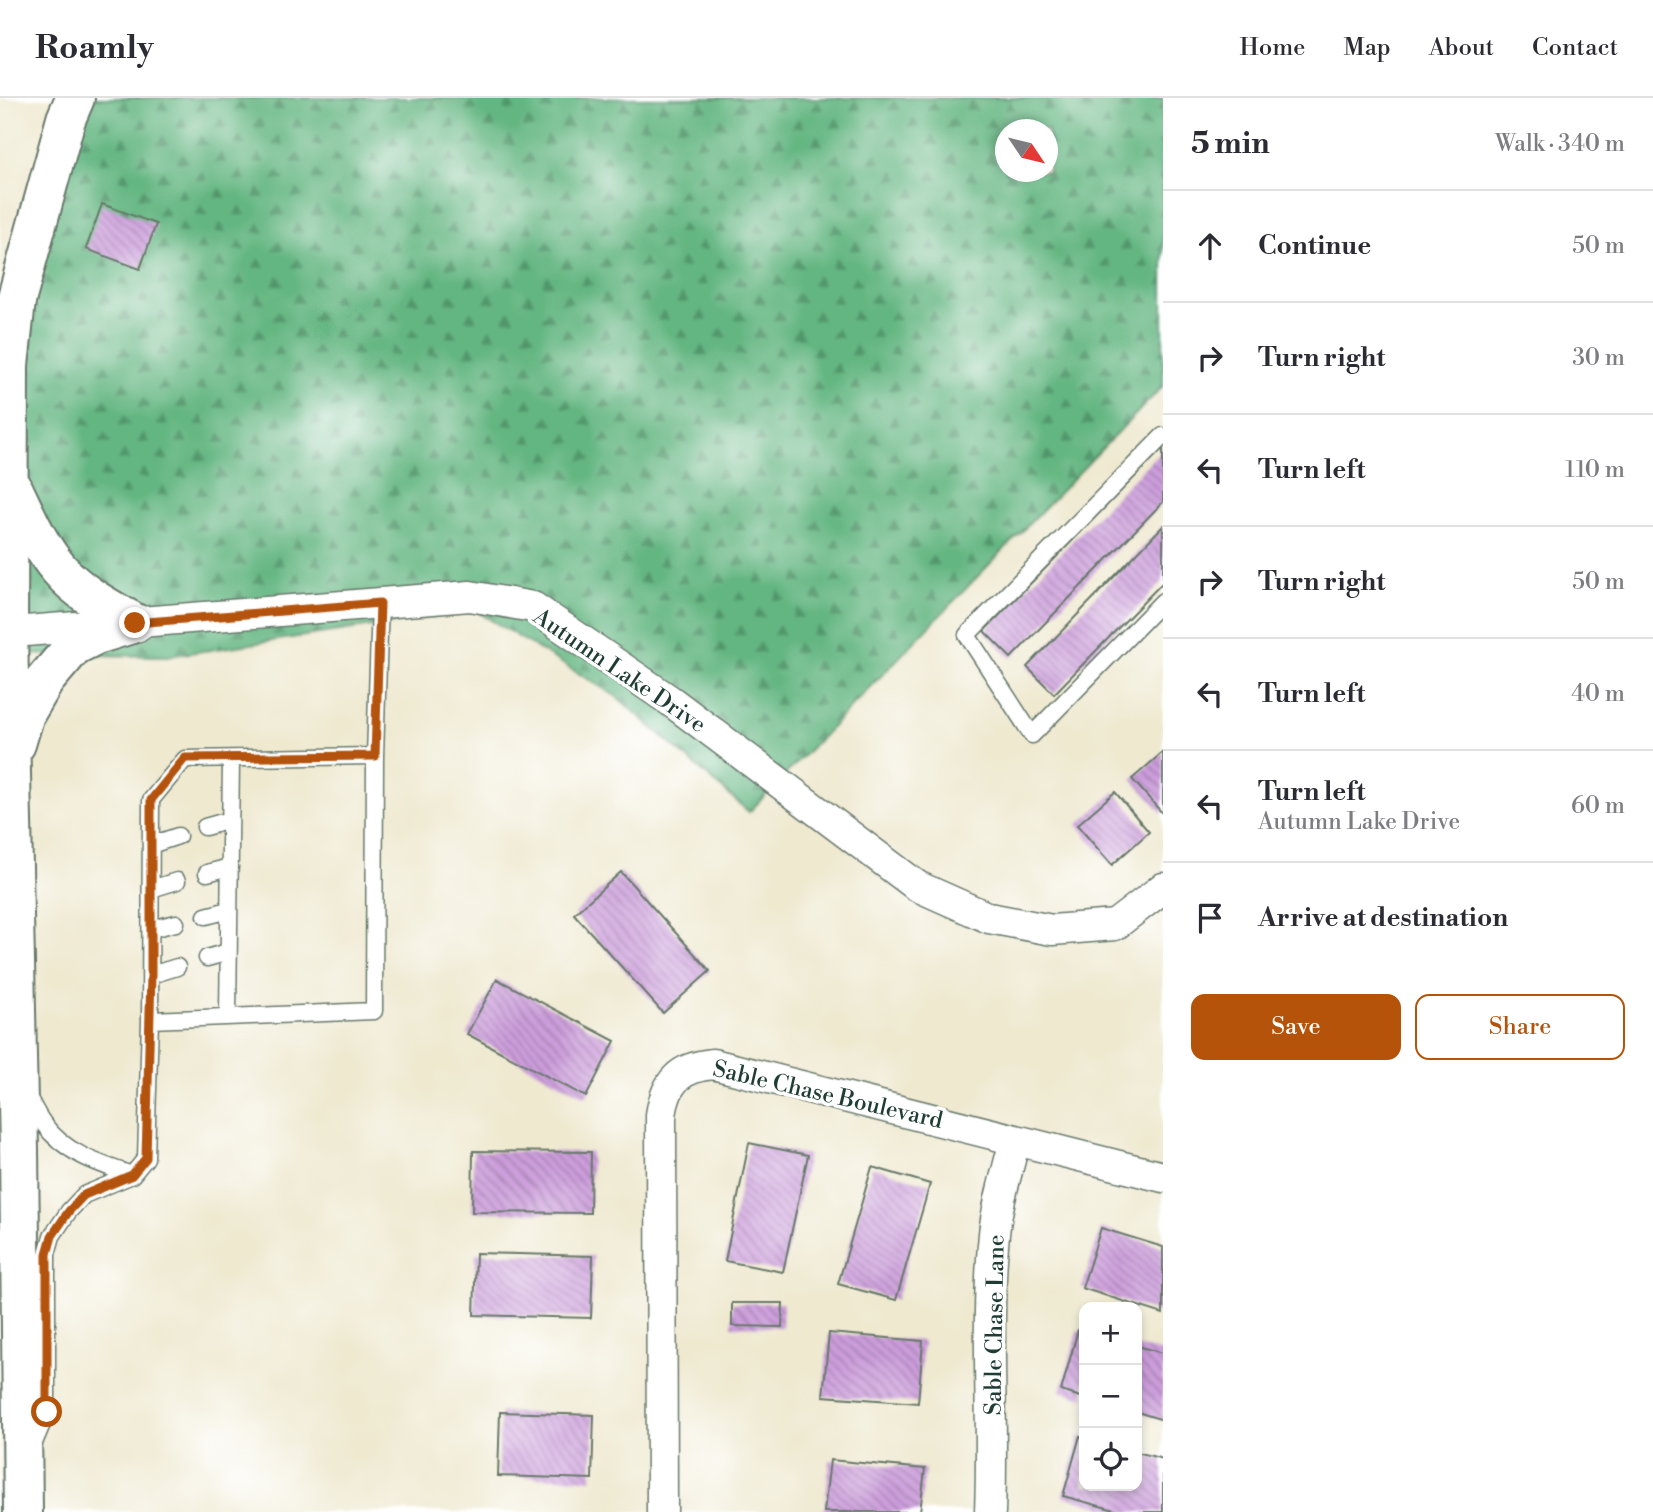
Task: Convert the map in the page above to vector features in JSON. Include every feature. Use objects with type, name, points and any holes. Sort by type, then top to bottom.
[{"type":"main road","points":[[17,1511],[22,1468],[17,1078],[5,754],[4,633],[4,492],[9,365],[16,301],[66,119],[75,98]]},
{"type":"main road","points":[[4,492],[59,570],[94,600],[135,623]]},
{"type":"main road","points":[[5,754],[45,680],[74,646],[96,635],[135,623]]},
{"type":"street","name":"Autumn Lake Drive","points":[[4,633],[470,596],[533,607],[672,702],[917,886],[989,918],[1052,930],[1115,925],[1163,888]]},
{"type":"street","name":"Sable Chase Boulevard","points":[[662,1512],[661,1115],[669,1086],[682,1072],[695,1065],[713,1064],[1163,1177]]},
{"type":"street","name":"Sable Chase Lane","points":[[990,1512],[991,1285],[994,1232],[1015,1140]]},
{"type":"lane","points":[[1163,436],[967,635],[1032,735],[1163,601]]},
{"type":"lane","points":[[150,1020],[374,1011],[375,756],[380,603]]},
{"type":"lane","points":[[22,1468],[47,1412],[47,1254],[52,1236],[84,1195],[132,1175],[146,1158],[151,975],[151,800],[185,758],[375,756]]},
{"type":"lane","points":[[228,1015],[231,759]]},
{"type":"lane","points":[[205,827],[230,820]]},
{"type":"lane","points":[[151,845],[178,836]]},
{"type":"lane","points":[[207,873],[230,866]]},
{"type":"lane","points":[[151,889],[177,881]]},
{"type":"lane","points":[[206,916],[229,910]]},
{"type":"lane","points":[[151,929],[176,923]]},
{"type":"lane","points":[[207,958],[228,951]]},
{"type":"lane","points":[[151,975],[177,967]]},
{"type":"lane","points":[[17,1078],[44,1125],[75,1152],[95,1163],[132,1175]]},
{"type":"green space","points":[[60,98],[1163,98],[1163,386],[749,812],[617,697],[476,611],[169,656],[2,654],[6,290]]},
{"type":"building","points":[[102,204],[156,224],[140,269],[86,249]]},
{"type":"building","points":[[1163,448],[1163,502],[1011,658],[984,631]]},
{"type":"building","points":[[1163,526],[1163,582],[1054,694],[1027,667]]},
{"type":"building","points":[[1163,752],[1163,814],[1132,779]]},
{"type":"building","points":[[1115,792],[1149,832],[1112,865],[1077,825]]},
{"type":"building","points":[[621,872],[710,971],[663,1013],[574,914]]},
{"type":"building","points":[[497,979],[615,1041],[586,1097],[467,1034]]},
{"type":"building","points":[[749,1143],[808,1155],[783,1272],[725,1261]]},
{"type":"building","points":[[473,1151],[591,1152],[590,1213],[472,1212]]},
{"type":"building","points":[[872,1167],[930,1184],[896,1300],[838,1284]]},
{"type":"building","points":[[1101,1228],[1163,1247],[1163,1314],[1142,1307],[1142,1302],[1126,1302],[1082,1288]]},
{"type":"building","points":[[476,1253],[593,1256],[591,1318],[474,1315]]},
{"type":"building","points":[[732,1303],[783,1303],[782,1327],[732,1326]]},
{"type":"building","points":[[1078,1330],[1079,1330],[1079,1396],[1061,1391]]},
{"type":"building","points":[[829,1333],[923,1341],[918,1403],[823,1396]]},
{"type":"building","points":[[1142,1347],[1163,1353],[1163,1420],[1142,1414]]},
{"type":"building","points":[[500,1412],[594,1415],[592,1479],[498,1476]]},
{"type":"building","points":[[1079,1440],[1079,1491],[1142,1491],[1142,1453],[1163,1459],[1163,1512],[1122,1512],[1063,1496]]},
{"type":"building","points":[[830,1460],[925,1469],[920,1512],[824,1512]]},
{"type":"route","points":[[47,1412],[47,1254],[52,1236],[84,1195],[132,1175],[146,1158],[151,975],[151,800],[185,758],[375,756],[380,603],[135,623]]}]
